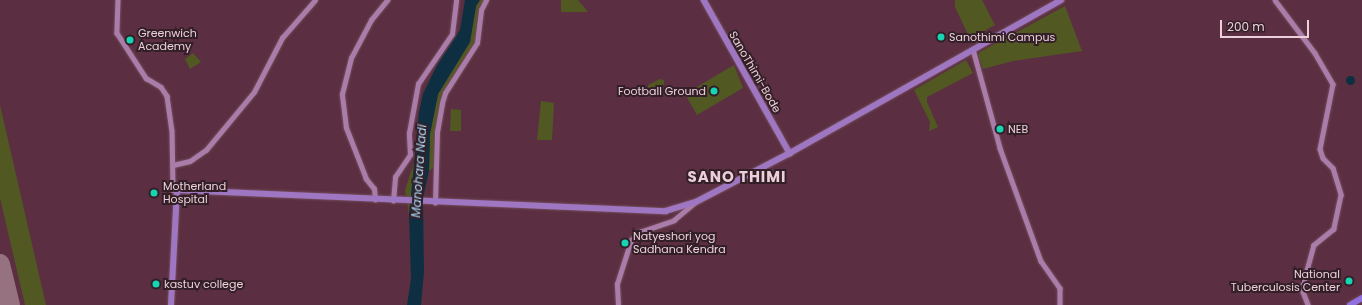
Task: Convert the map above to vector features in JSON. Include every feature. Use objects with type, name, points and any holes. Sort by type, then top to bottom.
[{"type":"highway","points":[[1350,305],[1362,298]]},
{"type":"main road","points":[[118,0],[117,33],[146,78],[160,87],[167,96],[171,116],[173,190],[401,202],[660,212],[696,202]]},
{"type":"main road","points":[[173,165],[190,161],[206,150],[254,92],[282,38],[315,0]]},
{"type":"main road","points":[[375,200],[374,189],[366,179],[346,128],[342,94],[351,58],[371,20],[387,0]]},
{"type":"main road","points":[[393,201],[395,177],[410,155],[409,133],[418,84],[452,34],[456,0]]},
{"type":"main road","points":[[432,203],[437,132],[442,103],[445,93],[477,43],[481,10],[486,0]]},
{"type":"main road","name":"SanoThimi-Bode","points":[[704,0],[790,153]]},
{"type":"main road","points":[[618,305],[618,284],[631,240],[640,232],[674,220],[696,202],[790,153],[1061,0]]},
{"type":"main road","points":[[1275,0],[1315,53],[1333,84],[1320,149],[1323,158],[1333,168],[1341,195],[1334,229],[1314,246],[1302,289],[1308,305]]},
{"type":"main road","points":[[973,50],[1000,148],[1041,261],[1060,288],[1060,305]]},
{"type":"main road","points":[[171,305],[176,190]]},
{"type":"green space","points":[[480,0],[484,0],[479,8],[475,42],[442,97],[434,137],[434,167],[429,171],[430,134],[438,94],[470,42],[476,6]]},
{"type":"green space","points":[[561,0],[578,0],[588,12],[561,12]]},
{"type":"green space","points":[[955,0],[982,0],[995,25],[970,39],[955,7]]},
{"type":"green space","points":[[1065,6],[1082,51],[1013,61],[983,69],[978,55],[980,52]]},
{"type":"green space","points":[[193,53],[201,62],[190,69],[185,59]]},
{"type":"green space","points":[[966,60],[973,73],[927,97],[927,102],[938,127],[929,131],[930,122],[914,90]]},
{"type":"green space","name":"Football Ground","points":[[734,65],[743,88],[697,115],[685,94]]},
{"type":"green space","points":[[660,79],[664,80],[664,84],[652,91],[648,90],[648,85]]},
{"type":"green space","points":[[541,101],[554,103],[552,140],[537,140]]},
{"type":"green space","points":[[0,105],[46,305],[25,305],[0,198]]},
{"type":"green space","points":[[451,109],[461,110],[461,131],[450,131]]},
{"type":"green space","points":[[416,157],[413,184],[409,215],[405,190]]},
{"type":"water","name":"Manohara Nadi","points":[[465,0],[480,0],[476,6],[470,42],[438,94],[430,134],[429,171],[423,198],[424,272],[421,305],[407,305],[411,279],[409,215],[419,112],[423,94],[437,65],[460,30]]},
{"type":"water","points":[[1350,75],[1355,80],[1350,85],[1345,80]]},
{"type":"runway","points":[[0,264],[10,305]]},
{"type":"place","name":"Sanothimi Campus","points":[[941,37]]},
{"type":"place","name":"Greenwich Academy","points":[[130,40]]},
{"type":"place","name":"Football Ground","points":[[714,91]]},
{"type":"place","name":"NEB","points":[[1000,129]]},
{"type":"place","name":"Motherland Hospital","points":[[154,193]]},
{"type":"place","name":"Natyeshori yog Sadhana Kendra","points":[[625,243]]},
{"type":"place","name":"National Tuberculosis Center","points":[[1349,281]]},
{"type":"place","name":"kastuv college","points":[[156,284]]},
{"type":"district","name":"SANO THIMI","points":[[737,177]]}]
